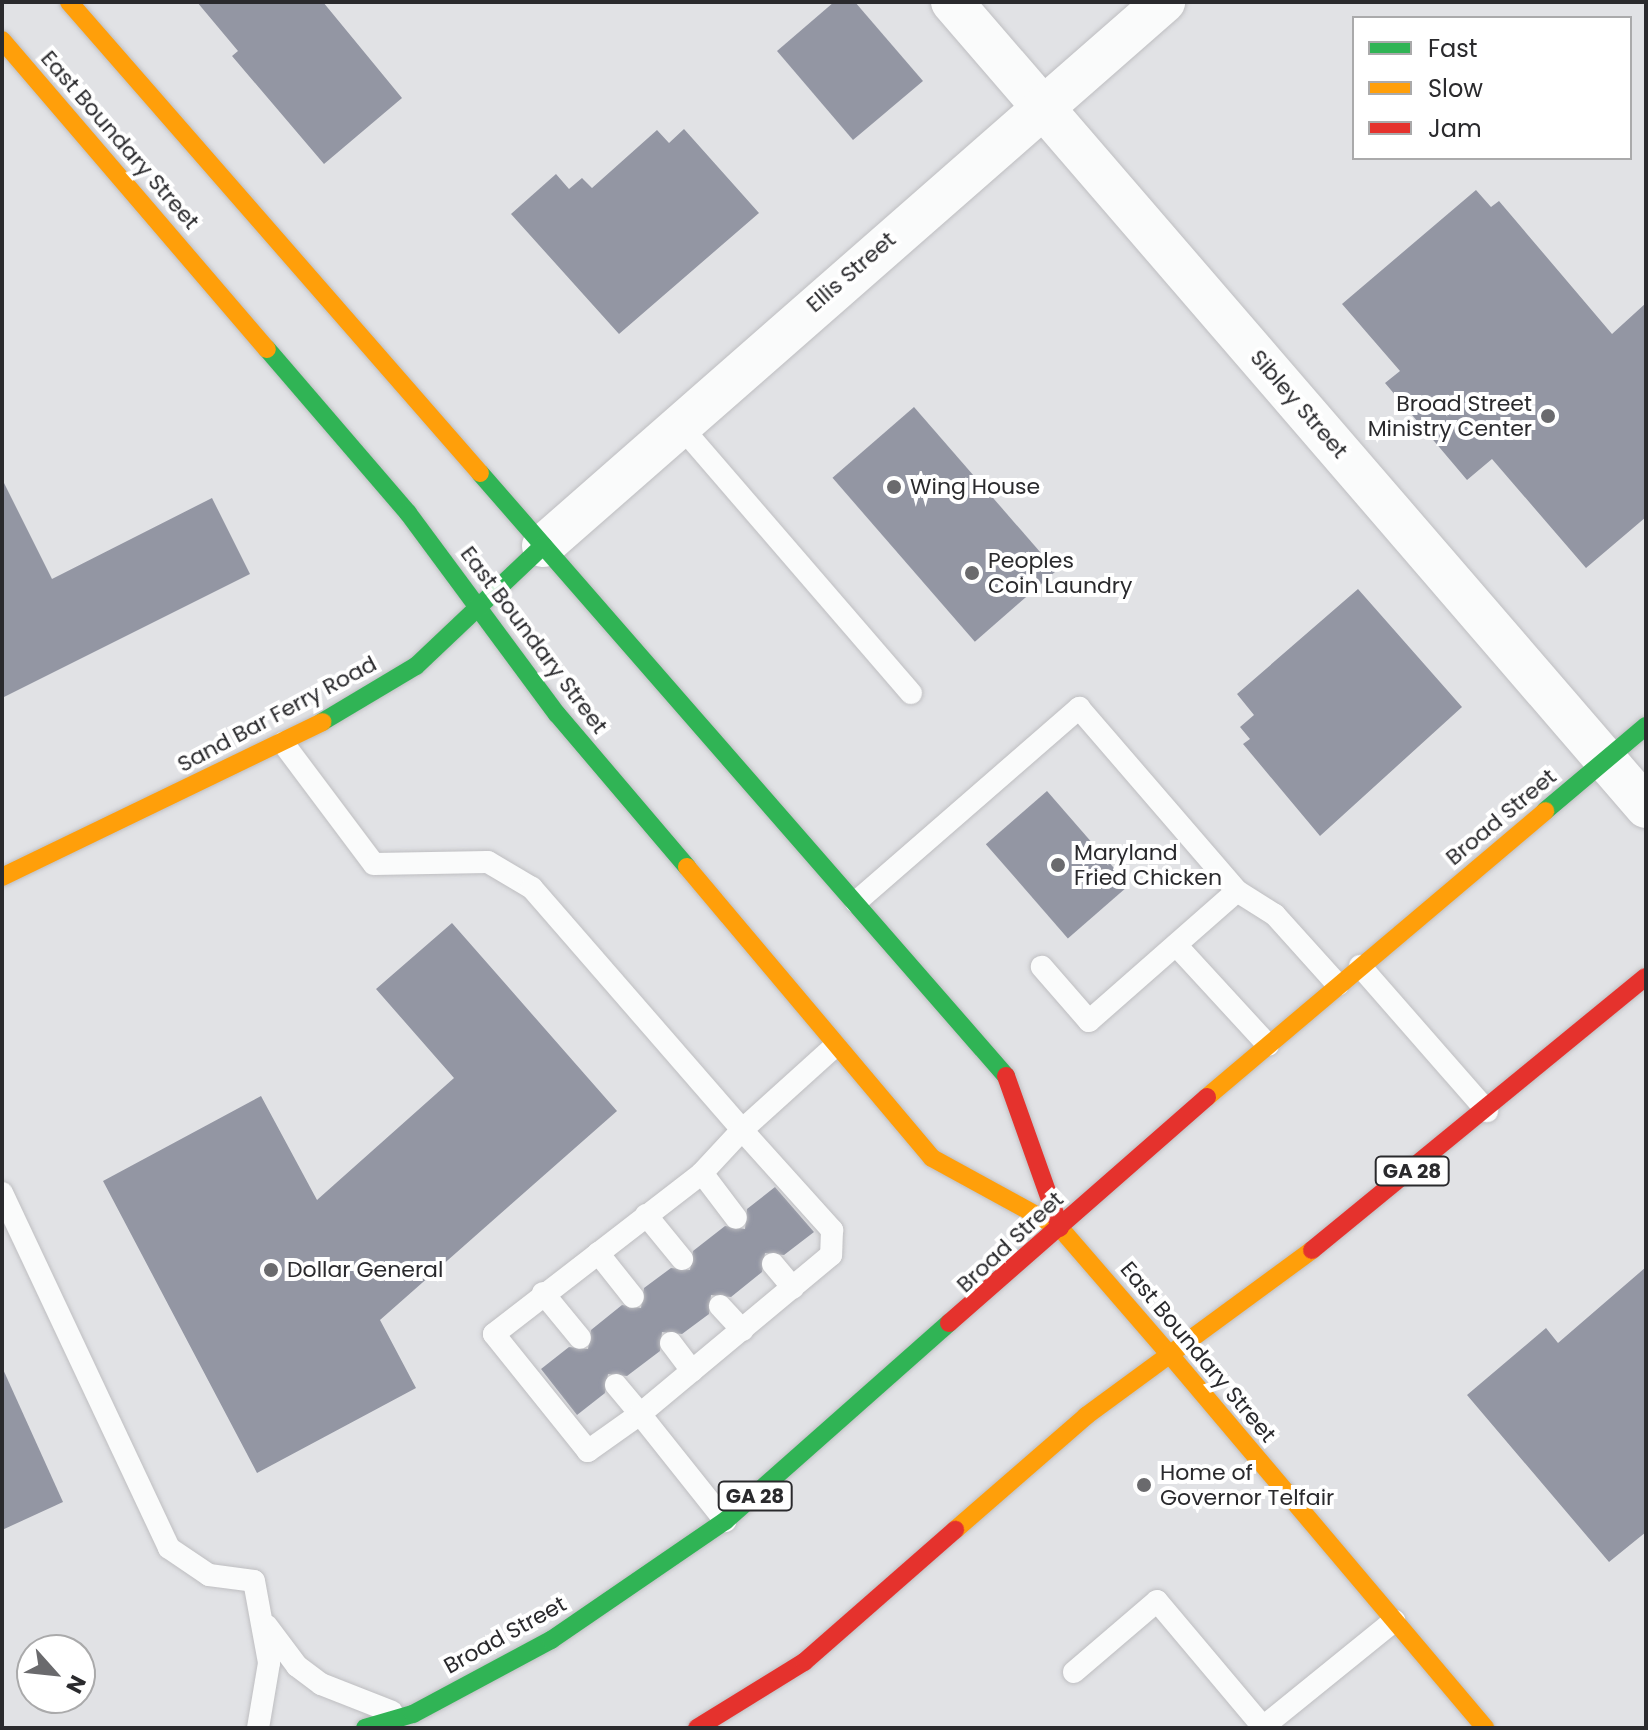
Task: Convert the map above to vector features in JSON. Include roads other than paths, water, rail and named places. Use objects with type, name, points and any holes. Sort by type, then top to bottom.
[{"type":"main road","name":"East Boundary Street","points":[[69,2],[1012,1083],[1060,1228]]},
{"type":"main road","name":"East Boundary Street","points":[[2,40],[408,513],[557,714],[932,1158],[1060,1228],[1485,1728]]},
{"type":"main road","name":"Sand Bar Ferry Road","points":[[2,877],[283,743],[416,666],[543,546]]},
{"type":"main road","name":"Broad Street","points":[[365,1728],[413,1714],[551,1640],[725,1521],[1268,1045],[1646,726]]},
{"type":"main road","name":"GA 28","points":[[697,1728],[804,1662],[1086,1416],[1171,1356],[1487,1111],[1646,977]]},
{"type":"street","name":"Sibley Street","points":[[952,2],[1646,807]]},
{"type":"street","name":"Ellis Street","points":[[543,546],[677,422],[1164,2]]},
{"type":"lane","points":[[677,422],[911,693]]},
{"type":"lane","points":[[856,902],[1079,708],[1237,891],[1275,915],[1338,985]]},
{"type":"lane","points":[[283,743],[374,864],[488,862],[532,888],[742,1130],[832,1230],[831,1255],[640,1414],[588,1451],[494,1334],[543,1293],[702,1173],[742,1130],[835,1046]]},
{"type":"lane","points":[[1042,967],[1089,1021],[1237,891]]},
{"type":"lane","points":[[1176,945],[1268,1045]]},
{"type":"lane","points":[[1360,966],[1487,1111]]},
{"type":"lane","points":[[702,1173],[736,1218]]},
{"type":"lane","points":[[2,1193],[169,1548],[209,1575],[254,1581],[267,1626],[269,1690],[258,1728]]},
{"type":"lane","points":[[646,1215],[682,1259]]},
{"type":"lane","points":[[598,1253],[633,1297]]},
{"type":"lane","points":[[773,1264],[793,1288]]},
{"type":"lane","points":[[543,1293],[580,1338]]},
{"type":"lane","points":[[720,1306],[742,1330]]},
{"type":"lane","points":[[671,1343],[692,1371]]},
{"type":"lane","points":[[616,1385],[725,1521]]},
{"type":"lane","points":[[1074,1672],[1157,1601],[1263,1727],[1394,1621]]},
{"type":"lane","points":[[267,1626],[297,1666],[340,1695],[378,1711],[413,1714]]},
{"type":"place","name":"Broad Street Ministry Center","points":[[1548,416]]},
{"type":"place","name":"Wing House","points":[[894,487]]},
{"type":"place","name":"Peoples Coin Laundry","points":[[972,573]]},
{"type":"place","name":"Maryland Fried Chicken","points":[[1058,865]]},
{"type":"place","name":"Dollar General","points":[[271,1270]]},
{"type":"place","name":"Home of Governor Telfair","points":[[1144,1485]]}]
